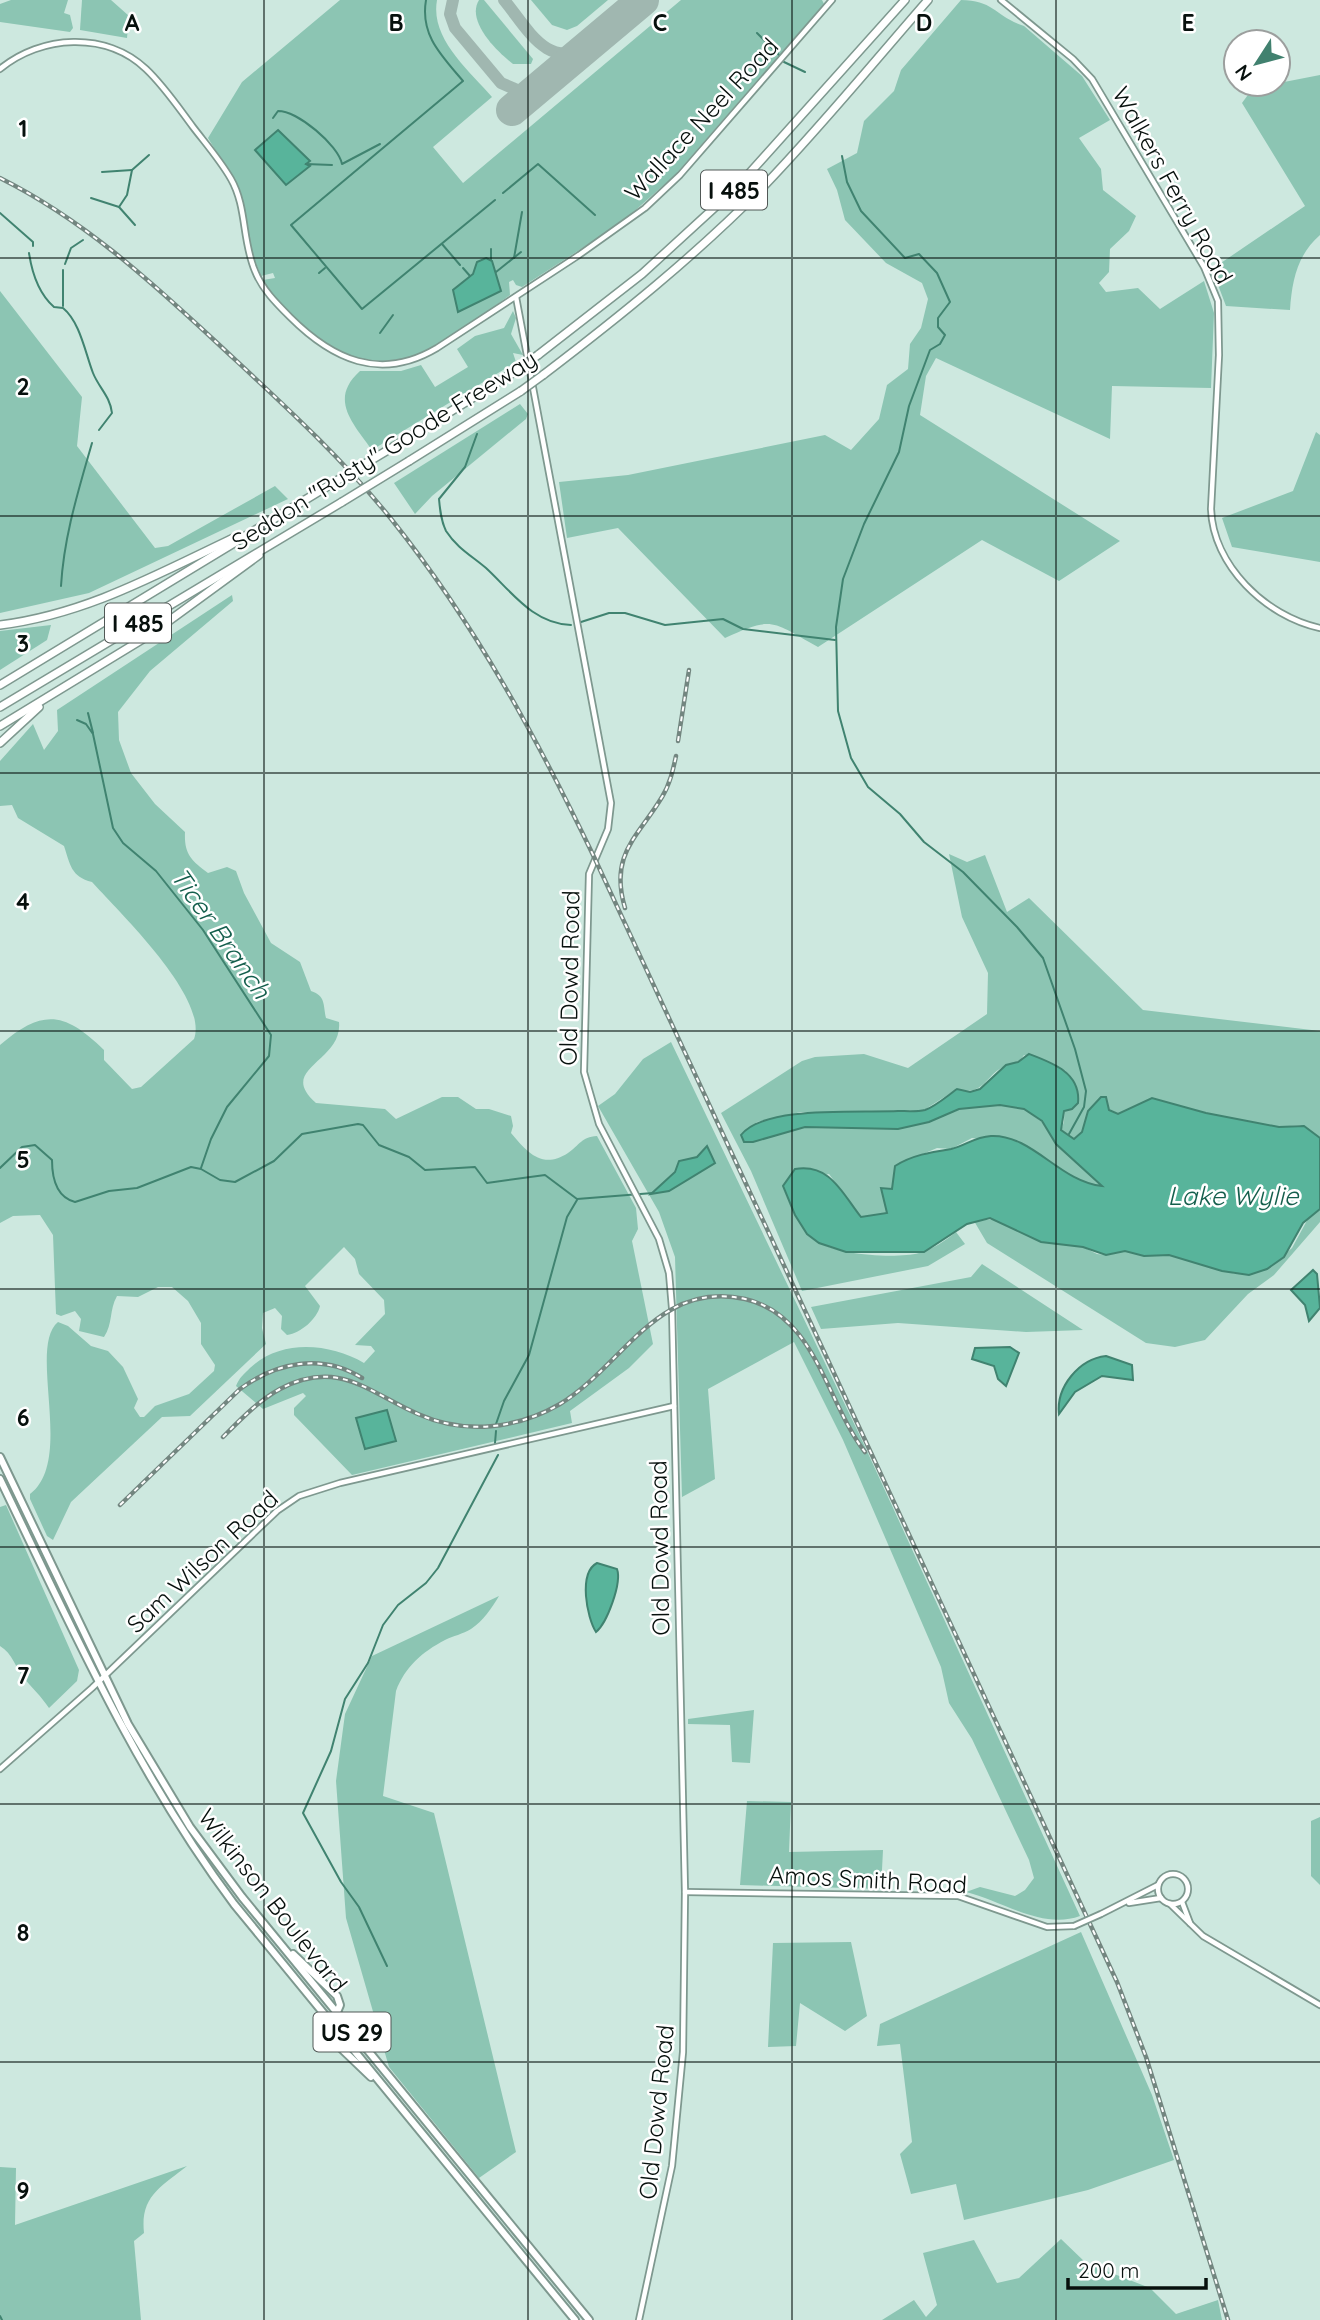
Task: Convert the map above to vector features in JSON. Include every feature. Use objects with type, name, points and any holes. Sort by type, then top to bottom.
[{"type":"highway","name":"Seddon \"Rusty\" Goode Freeway","points":[[0,685],[403,441],[538,355],[642,275],[737,187],[905,0]]},
{"type":"highway","name":"Seddon \"Rusty\" Goode Freeway","points":[[0,707],[342,502],[543,375],[654,288],[733,216],[804,141],[928,0]]},
{"type":"highway","points":[[0,625],[48,618],[102,601],[273,520]]},
{"type":"highway","points":[[0,726],[151,634],[276,542]]},
{"type":"highway","points":[[0,743],[26,718],[71,684]]},
{"type":"main road","name":"Wilkinson Boulevard","points":[[0,1457],[104,1676],[161,1782],[206,1850],[271,1933],[337,1996],[340,2005],[337,2012],[589,2320]]},
{"type":"main road","name":"Wilkinson Boulevard","points":[[0,1479],[98,1683],[148,1776],[198,1855],[234,1904],[575,2320]]},
{"type":"main road","points":[[329,2018],[322,2025],[324,2032],[392,2098]]},
{"type":"street","name":"Wallace Neel Road","points":[[516,297],[618,229],[662,193],[832,0]]},
{"type":"street","name":"Walkers Ferry Road","points":[[1001,0],[1055,44],[1092,79],[1211,281],[1220,320],[1211,509],[1214,536],[1231,568],[1251,589],[1280,612],[1320,628]]},
{"type":"street","points":[[0,69],[34,48],[58,43],[99,44],[140,64],[174,102],[216,158],[239,197],[250,258],[258,279],[271,298],[305,333],[333,353],[368,363],[411,360],[430,353],[516,297]]},
{"type":"street","name":"Old Dowd Road","points":[[516,297],[611,803],[608,829],[591,868],[588,882],[584,1072],[596,1117],[659,1239],[669,1273],[685,1892],[684,2020],[678,2123],[668,2193],[639,2320]]},
{"type":"street","name":"Sam Wilson Road","points":[[0,1769],[98,1683],[277,1511],[299,1496],[353,1480],[674,1406]]},
{"type":"street","points":[[1192,1927],[1182,1901],[1188,1889],[1182,1878],[1169,1875],[1159,1885],[1161,1898],[1192,1927],[1320,2005]]},
{"type":"street","name":"Amos Smith Road","points":[[685,1892],[958,1896],[1047,1927],[1074,1926],[1159,1885]]},
{"type":"street","name":"Amos Smith Road","points":[[1125,1903],[1161,1898]]},
{"type":"street","points":[[1170,1904],[1182,1901]]},
{"type":"shaded area","points":[[11,0],[68,0],[64,13],[70,15],[73,28],[70,32],[0,22],[0,4]]},
{"type":"shaded area","points":[[82,0],[111,0],[129,16],[127,38],[80,30]]},
{"type":"shaded area","points":[[340,0],[437,0],[436,14],[445,41],[492,97],[433,147],[463,183],[681,0],[822,0],[824,4],[675,175],[621,223],[522,287],[516,285],[513,280],[509,282],[510,295],[444,341],[420,353],[397,360],[374,361],[353,356],[314,335],[266,286],[263,280],[275,278],[273,273],[261,276],[252,253],[239,189],[208,138],[242,82]]},
{"type":"shaded area","points":[[479,0],[484,0],[533,59],[531,64],[513,64],[485,35],[476,17]]},
{"type":"shaded area","points":[[531,0],[608,0],[577,26],[567,30],[552,25]]},
{"type":"shaded area","points":[[961,0],[981,3],[1024,26],[1082,76],[1110,120],[1079,138],[1101,169],[1103,190],[1136,216],[1129,231],[1110,249],[1109,272],[1099,283],[1106,292],[1138,288],[1160,309],[1204,281],[1214,313],[1211,388],[1112,386],[1110,439],[936,358],[926,376],[920,415],[1120,541],[1059,581],[982,540],[818,647],[773,624],[754,626],[725,638],[618,528],[567,538],[559,482],[628,475],[825,435],[851,450],[879,419],[887,385],[908,369],[910,344],[921,328],[928,299],[922,283],[886,263],[845,220],[837,190],[827,169],[857,153],[864,121],[894,91],[901,70]]},
{"type":"shaded area","points":[[1320,75],[1320,235],[1306,251],[1297,269],[1290,310],[1226,306],[1212,269],[1305,206],[1242,103],[1246,98],[1292,98],[1292,80]]},
{"type":"shaded area","points":[[0,291],[82,397],[77,446],[155,548],[168,546],[275,486],[288,499],[89,593],[0,613]]},
{"type":"shaded area","points":[[513,311],[516,318],[511,334],[523,355],[513,353],[516,362],[372,450],[351,420],[345,401],[351,381],[360,371],[401,371],[421,365],[435,387],[468,367],[457,349],[475,336],[504,328]]},
{"type":"shaded area","points":[[520,404],[528,414],[526,419],[432,496],[415,514],[394,483]]},
{"type":"shaded area","points":[[1316,432],[1320,435],[1320,562],[1232,547],[1222,518],[1293,491]]},
{"type":"shaded area","points":[[232,595],[233,601],[150,671],[118,712],[119,740],[131,773],[155,804],[185,832],[187,851],[193,860],[208,873],[227,867],[236,871],[244,893],[271,943],[300,962],[311,991],[322,998],[326,1018],[339,1022],[338,1036],[303,1081],[306,1091],[316,1103],[385,1109],[396,1119],[442,1097],[458,1097],[476,1109],[489,1109],[511,1116],[511,1133],[529,1152],[543,1159],[559,1158],[584,1140],[597,1136],[636,1208],[638,1229],[632,1241],[653,1344],[629,1368],[570,1411],[572,1423],[352,1475],[294,1415],[294,1408],[306,1396],[303,1393],[263,1409],[236,1386],[244,1374],[262,1359],[290,1348],[336,1351],[364,1363],[375,1351],[371,1346],[355,1345],[385,1314],[384,1300],[359,1274],[355,1259],[344,1247],[305,1286],[320,1306],[312,1320],[298,1331],[287,1335],[281,1329],[282,1316],[275,1308],[263,1313],[262,1328],[266,1344],[190,1416],[162,1417],[71,1502],[53,1540],[47,1536],[30,1494],[43,1478],[49,1456],[47,1355],[50,1335],[58,1322],[68,1326],[91,1346],[108,1351],[123,1367],[138,1399],[134,1408],[140,1417],[144,1417],[155,1406],[189,1394],[214,1371],[215,1365],[201,1344],[201,1323],[188,1301],[172,1287],[158,1287],[138,1297],[117,1296],[104,1337],[79,1331],[81,1319],[75,1311],[61,1316],[56,1314],[53,1235],[40,1215],[13,1216],[0,1223],[0,1045],[15,1033],[42,1020],[65,1022],[90,1037],[104,1050],[104,1060],[132,1089],[141,1087],[194,1039],[195,1022],[188,1001],[159,956],[92,882],[75,873],[64,846],[18,818],[12,805],[0,806],[0,761],[33,724],[44,750],[58,731],[57,710]]},
{"type":"shaded area","points":[[51,625],[47,640],[0,670],[0,631]]},
{"type":"shaded area","points":[[949,854],[967,862],[985,855],[1007,912],[1029,898],[1143,1010],[1320,1031],[1320,1138],[1300,1125],[1279,1127],[1206,1113],[1153,1098],[1118,1114],[1096,1102],[1080,1137],[1074,1139],[1061,1130],[1064,1122],[1066,1071],[1024,1055],[998,1070],[979,1088],[966,1091],[957,1089],[924,1110],[827,1114],[801,1112],[757,1122],[741,1135],[745,1142],[805,1127],[898,1129],[929,1122],[959,1109],[1000,1105],[1024,1109],[1042,1122],[1056,1144],[1103,1187],[1072,1179],[1024,1144],[972,1138],[951,1149],[937,1148],[895,1166],[892,1189],[882,1189],[887,1213],[861,1217],[829,1174],[783,1187],[805,1230],[817,1241],[838,1250],[882,1256],[909,1255],[929,1249],[956,1232],[965,1244],[928,1266],[802,1291],[751,1171],[721,1113],[802,1061],[815,1057],[864,1054],[908,1068],[987,1014],[988,973],[962,917]]},
{"type":"shaded area","points":[[671,1042],[861,1438],[1080,1916],[1066,1919],[1037,1917],[966,1892],[980,1887],[1015,1896],[1025,1890],[1034,1878],[1029,1860],[972,1739],[949,1703],[941,1667],[843,1440],[794,1342],[708,1389],[715,1479],[682,1497],[675,1257],[659,1212],[598,1106],[615,1094],[643,1059]]},
{"type":"shaded area","points":[[1320,1209],[1320,1222],[1274,1275],[1248,1294],[1205,1340],[1175,1347],[1146,1343],[987,1243],[974,1221],[996,1219],[1041,1242],[1083,1247],[1097,1254],[1125,1251],[1144,1256],[1169,1255],[1236,1274],[1270,1267],[1292,1248],[1310,1215]]},
{"type":"shaded area","points":[[982,1264],[1083,1330],[1026,1332],[898,1323],[821,1329],[811,1307],[971,1277]]},
{"type":"shaded area","points":[[6,1505],[79,1670],[77,1681],[49,1708],[0,1646],[0,1507]]},
{"type":"shaded area","points":[[499,1596],[475,1626],[429,1650],[415,1661],[404,1675],[396,1691],[383,1796],[434,1813],[516,2152],[479,2178],[389,2067],[346,1918],[336,1781],[345,1714],[372,1656]]},
{"type":"shaded area","points":[[754,1710],[750,1763],[732,1762],[730,1725],[688,1724],[688,1719]]},
{"type":"shaded area","points":[[747,1801],[791,1802],[789,1852],[883,1850],[881,1889],[740,1885]]},
{"type":"shaded area","points":[[1320,1817],[1320,1885],[1311,1876],[1311,1821]]},
{"type":"shaded area","points":[[1081,1932],[1152,2095],[1174,2160],[1088,2190],[964,2220],[956,2184],[911,2194],[900,2154],[912,2142],[900,2044],[877,2046],[880,2024]]},
{"type":"shaded area","points":[[851,1942],[867,2016],[845,2031],[800,2003],[796,2046],[768,2047],[773,1943]]},
{"type":"shaded area","points":[[187,2166],[161,2187],[149,2201],[145,2210],[144,2233],[134,2241],[141,2320],[0,2320],[0,2167],[16,2168],[15,2225]]},
{"type":"shaded area","points":[[1061,2239],[1086,2263],[1150,2288],[1176,2314],[1218,2300],[1222,2320],[882,2320],[914,2300],[926,2317],[937,2305],[923,2253],[974,2240],[997,2283],[1019,2278]]},
{"type":"water","points":[[278,130],[310,161],[306,164],[310,166],[286,185],[255,150]]},
{"type":"water","points":[[486,258],[492,261],[501,291],[458,312],[453,290],[473,274],[477,262]]},
{"type":"water","name":"Lake Wylie","points":[[1029,1054],[1064,1071],[1075,1084],[1078,1103],[1072,1109],[1064,1111],[1061,1130],[1074,1139],[1082,1132],[1088,1111],[1101,1097],[1106,1097],[1109,1110],[1118,1114],[1152,1098],[1206,1113],[1279,1127],[1304,1126],[1320,1138],[1320,1209],[1303,1223],[1284,1257],[1267,1269],[1249,1275],[1222,1271],[1169,1255],[1144,1256],[1125,1251],[1106,1255],[1083,1247],[1041,1242],[990,1218],[967,1224],[924,1252],[846,1252],[819,1243],[807,1234],[795,1215],[783,1186],[795,1169],[807,1168],[826,1175],[861,1217],[887,1213],[881,1188],[892,1189],[895,1166],[915,1157],[956,1148],[991,1136],[1020,1142],[1073,1176],[1102,1186],[1056,1144],[1042,1121],[1024,1109],[1000,1105],[959,1109],[929,1122],[898,1129],[805,1127],[753,1142],[744,1142],[741,1135],[753,1125],[791,1115],[814,1112],[925,1110],[957,1089],[970,1092],[980,1089],[1006,1065],[1018,1062]]},
{"type":"water","points":[[707,1146],[715,1163],[669,1191],[651,1194],[675,1172],[679,1161],[697,1157]]},
{"type":"water","points":[[1313,1270],[1317,1274],[1320,1308],[1309,1321],[1305,1305],[1291,1290]]},
{"type":"water","points":[[1010,1347],[1019,1353],[1006,1386],[998,1379],[994,1366],[972,1359],[975,1348]]},
{"type":"water","points":[[1106,1356],[1132,1365],[1133,1380],[1102,1376],[1075,1392],[1059,1414],[1061,1394],[1071,1376],[1087,1363]]},
{"type":"water","points":[[387,1410],[396,1441],[365,1449],[356,1418]]},
{"type":"water","points":[[597,1563],[617,1569],[618,1575],[612,1602],[605,1620],[596,1632],[587,1607],[586,1586],[591,1568]]},
{"type":"waterway","points":[[426,0],[426,24],[429,34],[440,53],[463,81],[291,225],[362,309],[495,200]]},
{"type":"waterway","points":[[757,33],[779,55]]},
{"type":"waterway","points":[[784,62],[805,72]]},
{"type":"waterway","points":[[273,118],[278,111],[286,112],[306,123],[333,148],[342,164],[380,144]]},
{"type":"waterway","points":[[119,207],[127,195],[132,170],[149,155]]},
{"type":"waterway","points":[[842,156],[847,182],[861,211],[905,258],[919,254],[937,273],[950,302],[938,318],[938,327],[945,335],[940,344],[930,350],[909,406],[899,452],[864,524],[843,579],[836,627],[838,711],[851,758],[868,787],[900,814],[924,842],[963,872],[1043,958],[1075,1049],[1086,1091],[1084,1107],[1069,1134]]},
{"type":"waterway","points":[[306,164],[332,165]]},
{"type":"waterway","points":[[503,193],[538,164],[595,215]]},
{"type":"waterway","points":[[102,172],[132,170]]},
{"type":"waterway","points":[[91,198],[119,207],[135,225]]},
{"type":"waterway","points":[[514,258],[522,212]]},
{"type":"waterway","points":[[0,213],[33,242],[33,246]]},
{"type":"waterway","points":[[65,264],[71,248],[83,240]]},
{"type":"waterway","points":[[442,244],[460,265]]},
{"type":"waterway","points":[[491,249],[491,260]]},
{"type":"waterway","points":[[496,272],[521,252]]},
{"type":"waterway","points":[[29,253],[40,289],[54,307],[63,308],[74,321],[93,373],[109,402],[112,413],[99,430]]},
{"type":"waterway","points":[[319,273],[325,268]]},
{"type":"waterway","points":[[463,268],[470,276]]},
{"type":"waterway","points":[[63,270],[63,306]]},
{"type":"waterway","points":[[380,333],[393,315]]},
{"type":"waterway","points":[[477,434],[465,467],[439,499],[446,531],[460,547],[534,613],[557,623],[571,625]]},
{"type":"waterway","points":[[61,586],[68,532],[92,443]]},
{"type":"waterway","points":[[581,622],[609,613],[625,613],[665,625],[723,619],[743,629],[835,640]]},
{"type":"waterway","points":[[88,713],[93,733]]},
{"type":"waterway","name":"Ticer Branch","points":[[77,720],[86,724],[93,734],[113,828],[123,843],[156,871],[203,930],[271,1035],[269,1056],[227,1107],[211,1139],[201,1168]]},
{"type":"waterway","points":[[0,1168],[22,1147],[35,1145],[52,1160],[54,1179],[59,1191],[75,1202],[109,1191],[137,1188],[191,1167],[201,1169],[220,1180],[235,1182],[274,1161],[302,1134],[358,1124],[363,1125],[379,1145],[409,1157],[425,1170],[475,1167],[487,1183],[545,1175],[577,1199],[653,1193]]},
{"type":"waterway","points":[[496,1424],[504,1401],[529,1355],[567,1217],[577,1200]]},
{"type":"waterway","points":[[495,1443],[496,1431]]},
{"type":"waterway","points":[[387,1966],[359,1907],[341,1882],[303,1813],[331,1751],[345,1699],[368,1663],[383,1625],[398,1605],[426,1583],[438,1568],[498,1455]]},
{"type":"waterway","points":[[0,2316],[2,2320]]},
{"type":"taxiway","points":[[453,0],[450,14],[455,28],[501,83],[522,92],[541,86]]},
{"type":"taxiway","points":[[504,0],[540,44],[551,50],[575,52],[590,45]]},
{"type":"runway","points":[[512,110],[643,0]]},
{"type":"railway","points":[[0,178],[59,212],[113,251],[214,340],[328,449],[392,520],[451,600],[528,727],[595,859],[1117,1982],[1146,2057],[1228,2320]]},
{"type":"railway","points":[[678,741],[689,670]]},
{"type":"railway","points":[[625,908],[621,889],[623,860],[628,847],[665,792],[676,756]]},
{"type":"railway","points":[[223,1437],[250,1411],[280,1389],[301,1380],[320,1377],[353,1382],[436,1421],[472,1427],[509,1424],[560,1404],[583,1388],[644,1330],[665,1314],[688,1302],[714,1296],[745,1299],[769,1308],[788,1323],[804,1341],[865,1452]]},
{"type":"railway","points":[[120,1505],[240,1389],[269,1372],[316,1363],[347,1370],[362,1378]]}]
